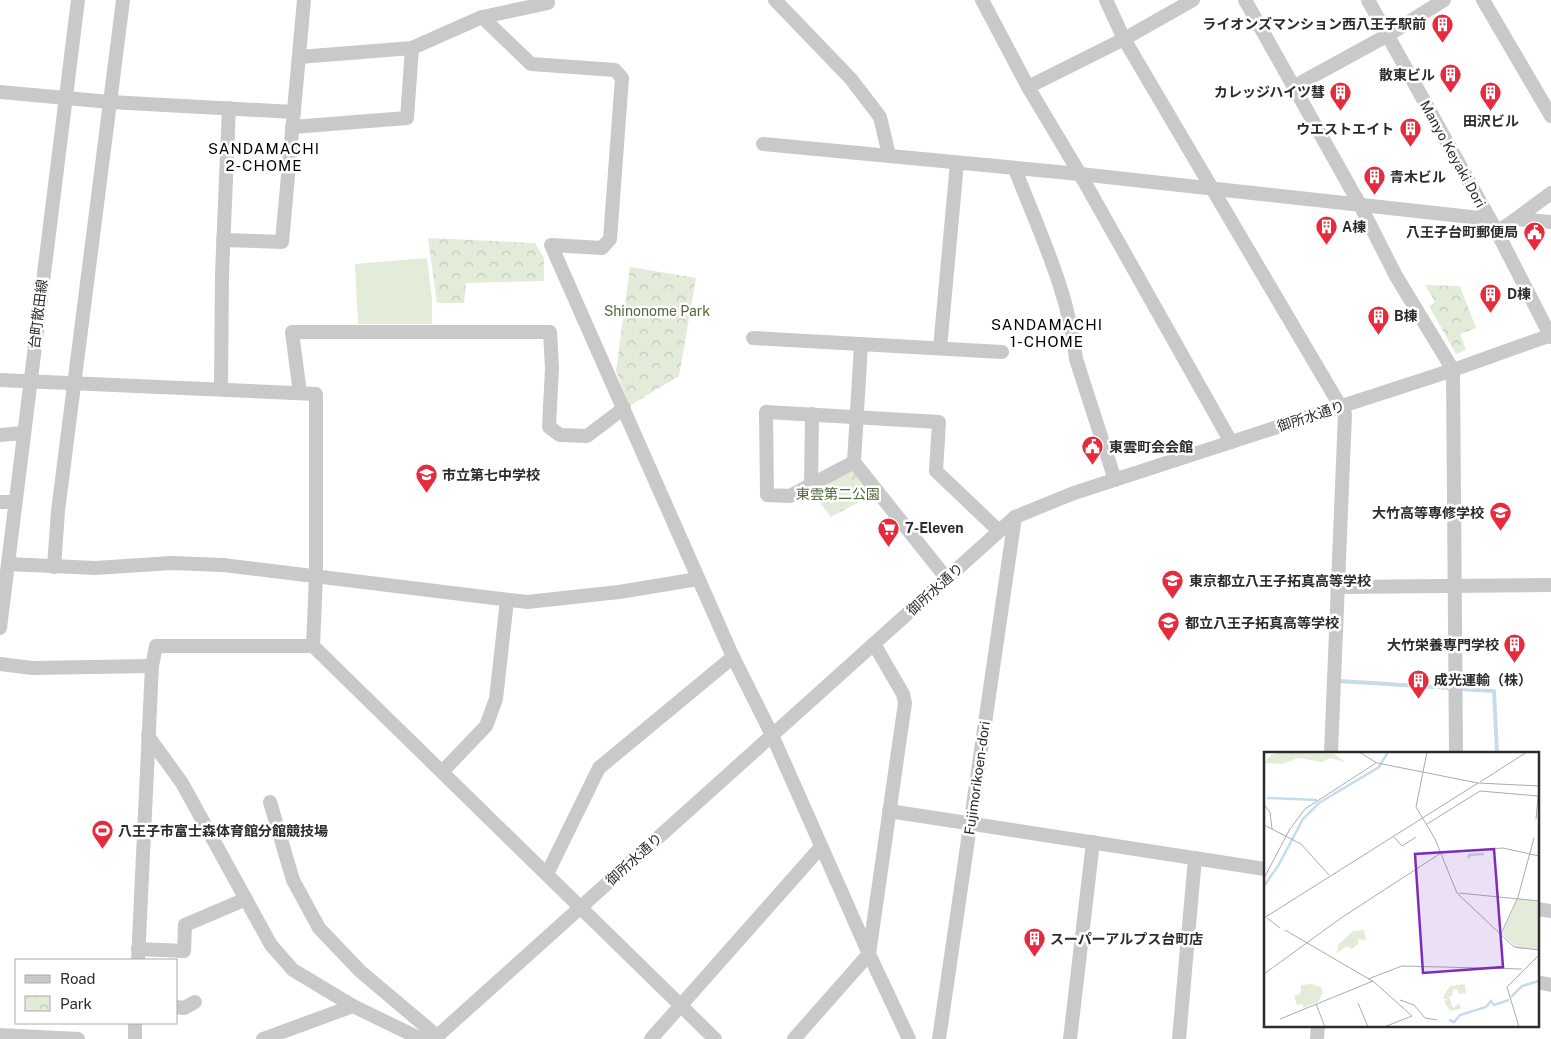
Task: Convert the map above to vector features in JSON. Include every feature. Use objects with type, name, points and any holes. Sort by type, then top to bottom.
[{"type":"street","name":"台町散田線","points":[[0,628],[8,564],[5,544],[15,502],[78,0]]},
{"type":"street","points":[[54,567],[58,510],[122,0]]},
{"type":"street","points":[[223,240],[282,242],[304,0]]},
{"type":"street","points":[[775,0],[851,78],[880,117],[890,156]]},
{"type":"street","points":[[982,0],[1028,87],[1080,174],[1232,442]]},
{"type":"street","points":[[1106,0],[1124,39],[1345,414],[1331,752]]},
{"type":"street","points":[[1028,87],[1124,39],[1193,0]]},
{"type":"street","points":[[1245,0],[1360,205],[1396,276],[1453,370],[1456,752]]},
{"type":"street","name":"Manyo Keyaki Dori","points":[[1368,0],[1497,232],[1551,335]]},
{"type":"street","points":[[1293,87],[1388,35],[1444,0]]},
{"type":"street","points":[[1483,0],[1551,116]]},
{"type":"street","points":[[298,57],[412,48],[482,17],[548,3]]},
{"type":"street","points":[[482,17],[531,64],[615,70],[622,78],[610,239],[602,248],[551,246],[733,657],[772,735],[868,954],[909,1039]]},
{"type":"street","points":[[292,127],[407,118],[412,48]]},
{"type":"street","points":[[0,92],[110,102],[294,112]]},
{"type":"street","points":[[221,389],[223,240],[229,108]]},
{"type":"street","points":[[763,144],[1080,174],[1489,219]]},
{"type":"street","points":[[940,348],[957,163]]},
{"type":"street","points":[[1015,169],[1062,294],[1074,340],[1076,359],[1115,480]]},
{"type":"street","points":[[1497,232],[1551,193]]},
{"type":"street","points":[[1516,219],[1551,222]]},
{"type":"street","points":[[300,392],[292,332],[550,332],[552,368],[549,427],[560,435],[587,436],[624,408]]},
{"type":"street","name":"御所水通り","points":[[435,1038],[1015,517],[1074,493],[1453,370],[1551,335]]},
{"type":"street","points":[[753,338],[1002,352]]},
{"type":"street","points":[[861,344],[854,462],[947,579]]},
{"type":"street","points":[[0,380],[316,394],[316,576],[313,646]]},
{"type":"street","points":[[854,462],[790,496],[767,495],[766,412],[939,422],[936,471],[1000,531]]},
{"type":"street","points":[[811,486],[812,414]]},
{"type":"street","points":[[0,435],[23,433]]},
{"type":"street","points":[[0,502],[15,502]]},
{"type":"street","name":"Fujimorikoen-dori","points":[[938,1039],[1015,517]]},
{"type":"street","points":[[8,564],[95,568],[172,563],[223,565],[527,602],[619,592],[698,579]]},
{"type":"street","points":[[1339,587],[1551,585]]},
{"type":"street","points":[[443,771],[486,726],[496,699],[507,600]]},
{"type":"street","points":[[794,1039],[868,954],[905,703],[903,694],[874,644]]},
{"type":"street","points":[[246,899],[185,925],[184,951],[138,954],[152,666],[156,646],[313,646],[715,1039]]},
{"type":"street","points":[[547,874],[599,768],[733,657]]},
{"type":"street","points":[[0,664],[32,668],[152,666]]},
{"type":"street","points":[[148,736],[182,783],[270,944],[293,970],[353,1006],[421,1039]]},
{"type":"street","points":[[270,802],[294,880],[319,928],[360,970],[435,1038]]},
{"type":"street","points":[[889,810],[1264,869]]},
{"type":"street","points":[[1070,1039],[1092,842]]},
{"type":"street","points":[[651,1039],[820,847]]},
{"type":"street","points":[[1179,1039],[1195,858]]},
{"type":"street","points":[[1538,910],[1551,911]]},
{"type":"street","points":[[1538,982],[1551,985]]},
{"type":"street","points":[[178,1007],[184,1008],[195,1002]]},
{"type":"street","points":[[263,1039],[353,1006]]},
{"type":"street","points":[[135,1024],[135,1039]]},
{"type":"street","points":[[1317,1039],[1318,1026]]},
{"type":"street","points":[[0,1036],[78,1039]]},
{"type":"green space","points":[[428,238],[535,243],[544,258],[544,281],[466,283],[464,303],[437,303]]},
{"type":"green space","points":[[427,258],[432,299],[432,324],[358,324],[355,264]]},
{"type":"green space","name":"Shinonome Park","points":[[630,267],[696,278],[679,376],[629,406],[616,371]]},
{"type":"green space","points":[[1425,285],[1460,286],[1476,328],[1460,334],[1466,350],[1456,354],[1429,306],[1435,302]]},
{"type":"green space","name":"東雲第二公園","points":[[851,469],[872,495],[831,517],[810,490]]},
{"type":"waterway","points":[[1339,681],[1450,688]]},
{"type":"waterway","points":[[1461,689],[1494,691],[1497,752]]},
{"type":"place","name":"ライオンズマンション西八王子駅前","points":[[1442,43]]},
{"type":"place","name":"散東ビル","points":[[1451,94]]},
{"type":"place","name":"カレッジハイツ彗","points":[[1341,111]]},
{"type":"place","name":"田沢ビル","points":[[1491,112]]},
{"type":"place","name":"ウエストエイト","points":[[1410,148]]},
{"type":"place","name":"青木ビル","points":[[1374,196]]},
{"type":"place","name":"A棟","points":[[1326,246]]},
{"type":"place","name":"八王子台町郵便局","points":[[1534,251]]},
{"type":"place","name":"D棟","points":[[1491,313]]},
{"type":"place","name":"B棟","points":[[1378,335]]},
{"type":"place","name":"東雲町会会館","points":[[1093,466]]},
{"type":"place","name":"市立第七中学校","points":[[426,494]]},
{"type":"place","name":"大竹高等専修学校","points":[[1500,532]]},
{"type":"place","name":"7-Eleven","points":[[889,547]]},
{"type":"place","name":"東京都立八王子拓真高等学校","points":[[1173,600]]},
{"type":"place","name":"都立八王子拓真高等学校","points":[[1169,642]]},
{"type":"place","name":"大竹栄養専門学校","points":[[1515,664]]},
{"type":"place","name":"成光運輸（株）","points":[[1418,699]]},
{"type":"place","name":"八王子市富士森体育館分館競技場","points":[[102,850]]},
{"type":"place","name":"スーパーアルプス台町店","points":[[1034,958]]},
{"type":"district","name":"SANDAMACHI 2-CHOME","points":[[264,158]]},
{"type":"district","name":"SANDAMACHI 1-CHOME","points":[[1047,334]]}]
